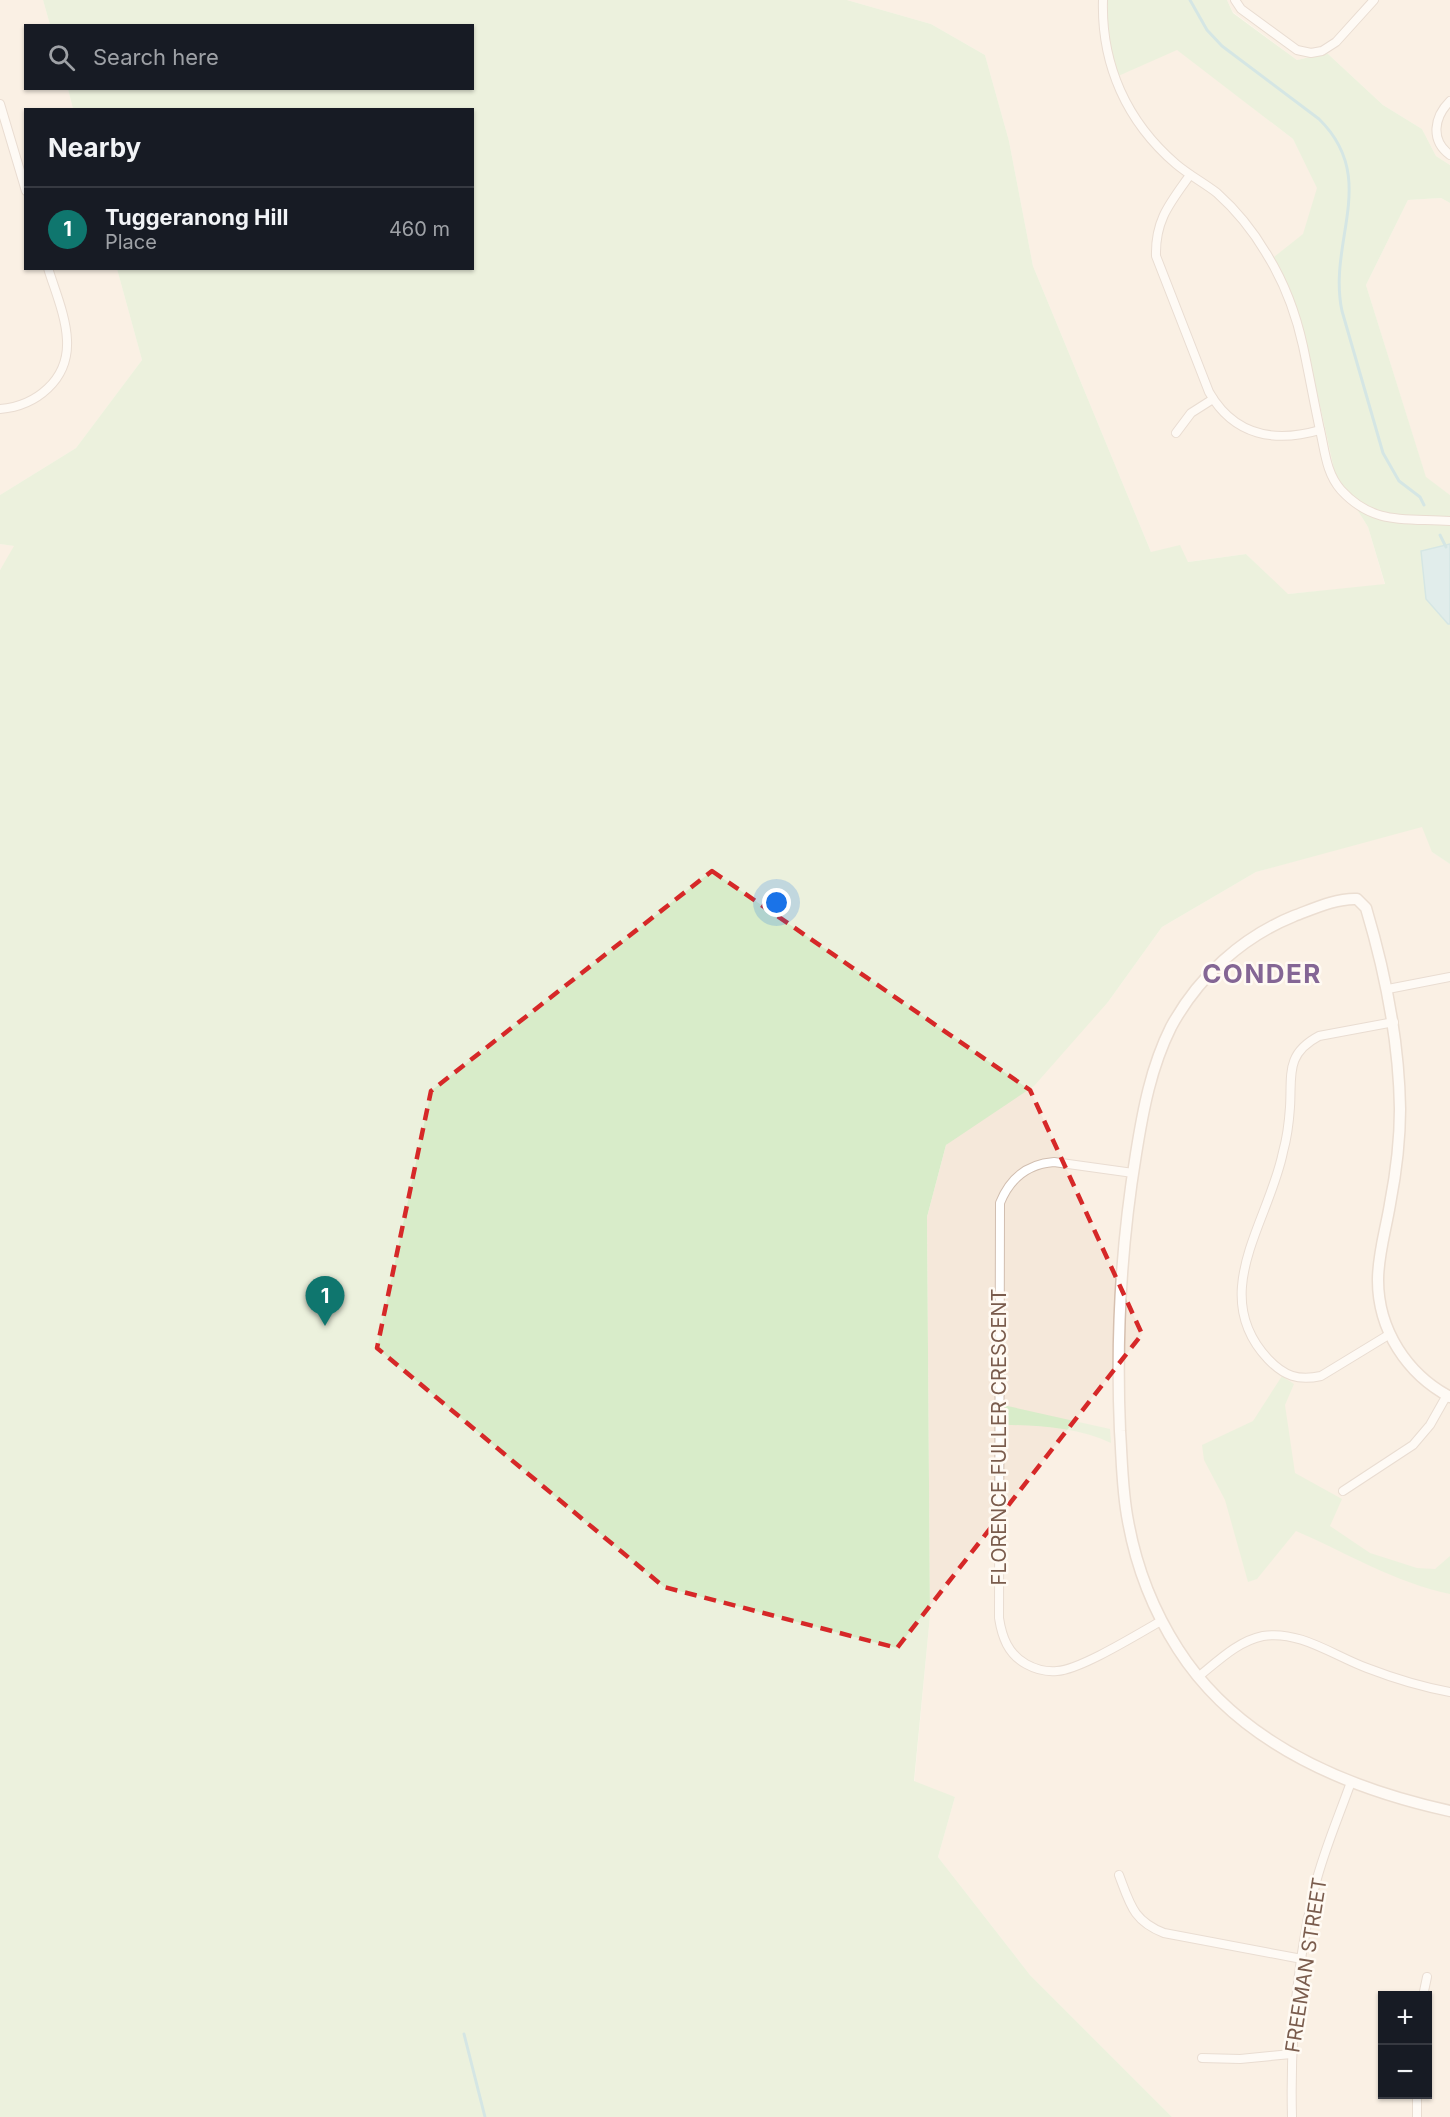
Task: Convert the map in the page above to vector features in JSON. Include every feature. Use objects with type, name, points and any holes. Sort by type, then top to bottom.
[{"type":"street","points":[[1103,0],[1107,53],[1123,99],[1139,126],[1151,141],[1190,175],[1216,192],[1239,215],[1267,254],[1296,321],[1327,463],[1339,488],[1365,511],[1378,516],[1401,520],[1450,520]]},
{"type":"street","points":[[1236,0],[1241,9],[1297,50],[1311,53],[1322,51],[1336,42],[1374,0]]},
{"type":"street","points":[[1450,101],[1438,117],[1436,133],[1438,143],[1450,155]]},
{"type":"street","points":[[0,104],[24,184]]},
{"type":"street","points":[[1190,175],[1159,224],[1155,239],[1156,256],[1213,399],[1230,419],[1262,434],[1301,435],[1320,430]]},
{"type":"street","points":[[0,409],[17,407],[33,401],[51,385],[63,364],[67,339],[49,270]]},
{"type":"street","points":[[1176,433],[1191,412],[1213,399]]},
{"type":"street","points":[[1343,1491],[1413,1445],[1430,1425],[1448,1396],[1420,1378],[1406,1362],[1390,1334],[1380,1303],[1378,1281],[1380,1257],[1395,1177],[1399,1132],[1398,1066],[1388,989],[1366,909],[1358,899],[1345,899],[1312,909],[1253,936],[1220,964],[1201,984],[1172,1025],[1159,1054],[1150,1082],[1133,1173],[1122,1272],[1119,1403],[1127,1518],[1147,1589],[1161,1621],[1198,1677],[1225,1706],[1252,1729],[1302,1760],[1351,1782],[1406,1800],[1450,1811]]},
{"type":"street","points":[[1388,989],[1450,977]]},
{"type":"street","points":[[1390,1334],[1321,1376],[1308,1379],[1290,1377],[1273,1365],[1260,1351],[1251,1335],[1244,1317],[1241,1288],[1243,1267],[1249,1246],[1267,1205],[1282,1156],[1290,1108],[1291,1070],[1296,1054],[1318,1036],[1394,1022]]},
{"type":"street","name":"FLORENCE FULLER CRESCENT","points":[[1133,1173],[1054,1162],[1042,1163],[1029,1167],[1018,1175],[1009,1185],[1000,1203],[999,1618],[1004,1639],[1011,1653],[1018,1660],[1044,1671],[1057,1671],[1078,1665],[1161,1621]]},
{"type":"street","points":[[1198,1677],[1245,1642],[1262,1636],[1278,1634],[1300,1639],[1373,1671],[1450,1692]]},
{"type":"street","name":"FREEMAN STREET","points":[[1292,2117],[1291,2054],[1294,2012],[1302,1959],[1315,1887],[1351,1782]]},
{"type":"street","points":[[1119,1875],[1136,1915],[1151,1928],[1164,1933],[1302,1959]]},
{"type":"street","points":[[1424,1991],[1427,1977]]},
{"type":"street","points":[[1202,2058],[1240,2059],[1291,2054]]},
{"type":"street","points":[[1416,2117],[1417,2099]]},
{"type":"highlighted area","points":[[712,871],[1030,1090],[1142,1334],[897,1648],[664,1587],[377,1348],[431,1091]]},
{"type":"shaded area","points":[[0,0],[43,0],[50,24],[24,24],[24,90],[68,90],[73,108],[24,108],[24,270],[117,270],[142,360],[76,448],[0,495]]},
{"type":"shaded area","points":[[847,0],[1105,0],[1177,49],[1293,139],[1318,188],[1304,234],[1274,258],[1302,324],[1335,474],[1368,527],[1385,585],[1287,594],[1246,554],[1187,562],[1151,552],[1033,266],[1009,141],[985,55],[931,24]]},
{"type":"shaded area","points":[[1227,0],[1450,0],[1450,165],[1436,156],[1422,129],[1383,105],[1327,53],[1297,60],[1233,12]]},
{"type":"shaded area","points":[[1441,198],[1450,203],[1450,495],[1426,478],[1366,285],[1408,200]]},
{"type":"shaded area","points":[[0,544],[15,546],[0,570]]},
{"type":"shaded area","points":[[1436,821],[1432,852],[1450,864],[1450,2117],[1172,2117],[1030,1975],[938,1857],[955,1797],[914,1785],[930,1616],[927,1217],[946,1145],[1108,1002],[1162,927],[1256,872]]},
{"type":"green space","points":[[43,0],[847,0],[931,24],[985,55],[1009,141],[1033,266],[1151,552],[1180,545],[1188,562],[1246,554],[1288,594],[1385,584],[1368,527],[1335,474],[1302,324],[1274,257],[1303,234],[1317,188],[1293,139],[1177,50],[1116,77],[1104,8],[1105,0],[1227,0],[1233,13],[1297,60],[1327,53],[1383,105],[1422,129],[1436,156],[1450,165],[1450,203],[1441,198],[1408,200],[1366,285],[1426,477],[1450,495],[1450,864],[1432,852],[1422,827],[1256,872],[1162,927],[1108,1002],[1034,1086],[946,1145],[927,1217],[930,1616],[914,1781],[955,1797],[938,1857],[1030,1975],[1172,2117],[0,2117],[0,570],[14,546],[0,544],[0,495],[76,448],[142,360],[117,270],[474,270],[474,108],[73,108],[68,90],[474,90],[474,24],[50,24]]},
{"type":"green space","points":[[1282,1376],[1294,1384],[1285,1405],[1295,1473],[1342,1499],[1330,1526],[1370,1553],[1417,1568],[1435,1569],[1450,1556],[1450,1594],[1410,1583],[1296,1531],[1257,1579],[1248,1582],[1225,1500],[1204,1460],[1202,1445],[1253,1421]]},
{"type":"green space","points":[[1003,1405],[1110,1429],[1111,1443],[1059,1428],[1005,1425]]},
{"type":"water","points":[[1450,544],[1450,624],[1448,624],[1426,599],[1421,551]]},
{"type":"waterway","points":[[1190,0],[1207,30],[1222,46],[1319,119],[1337,142],[1346,164],[1349,188],[1339,285],[1342,311],[1383,453],[1399,481],[1420,497],[1424,505]]},
{"type":"waterway","points":[[1440,535],[1446,547]]},
{"type":"waterway","points":[[464,2034],[485,2117]]},
{"type":"place","name":"Tuggeranong Hill","points":[[325,1326]]},
{"type":"district","name":"CONDER","points":[[1262,973]]}]
